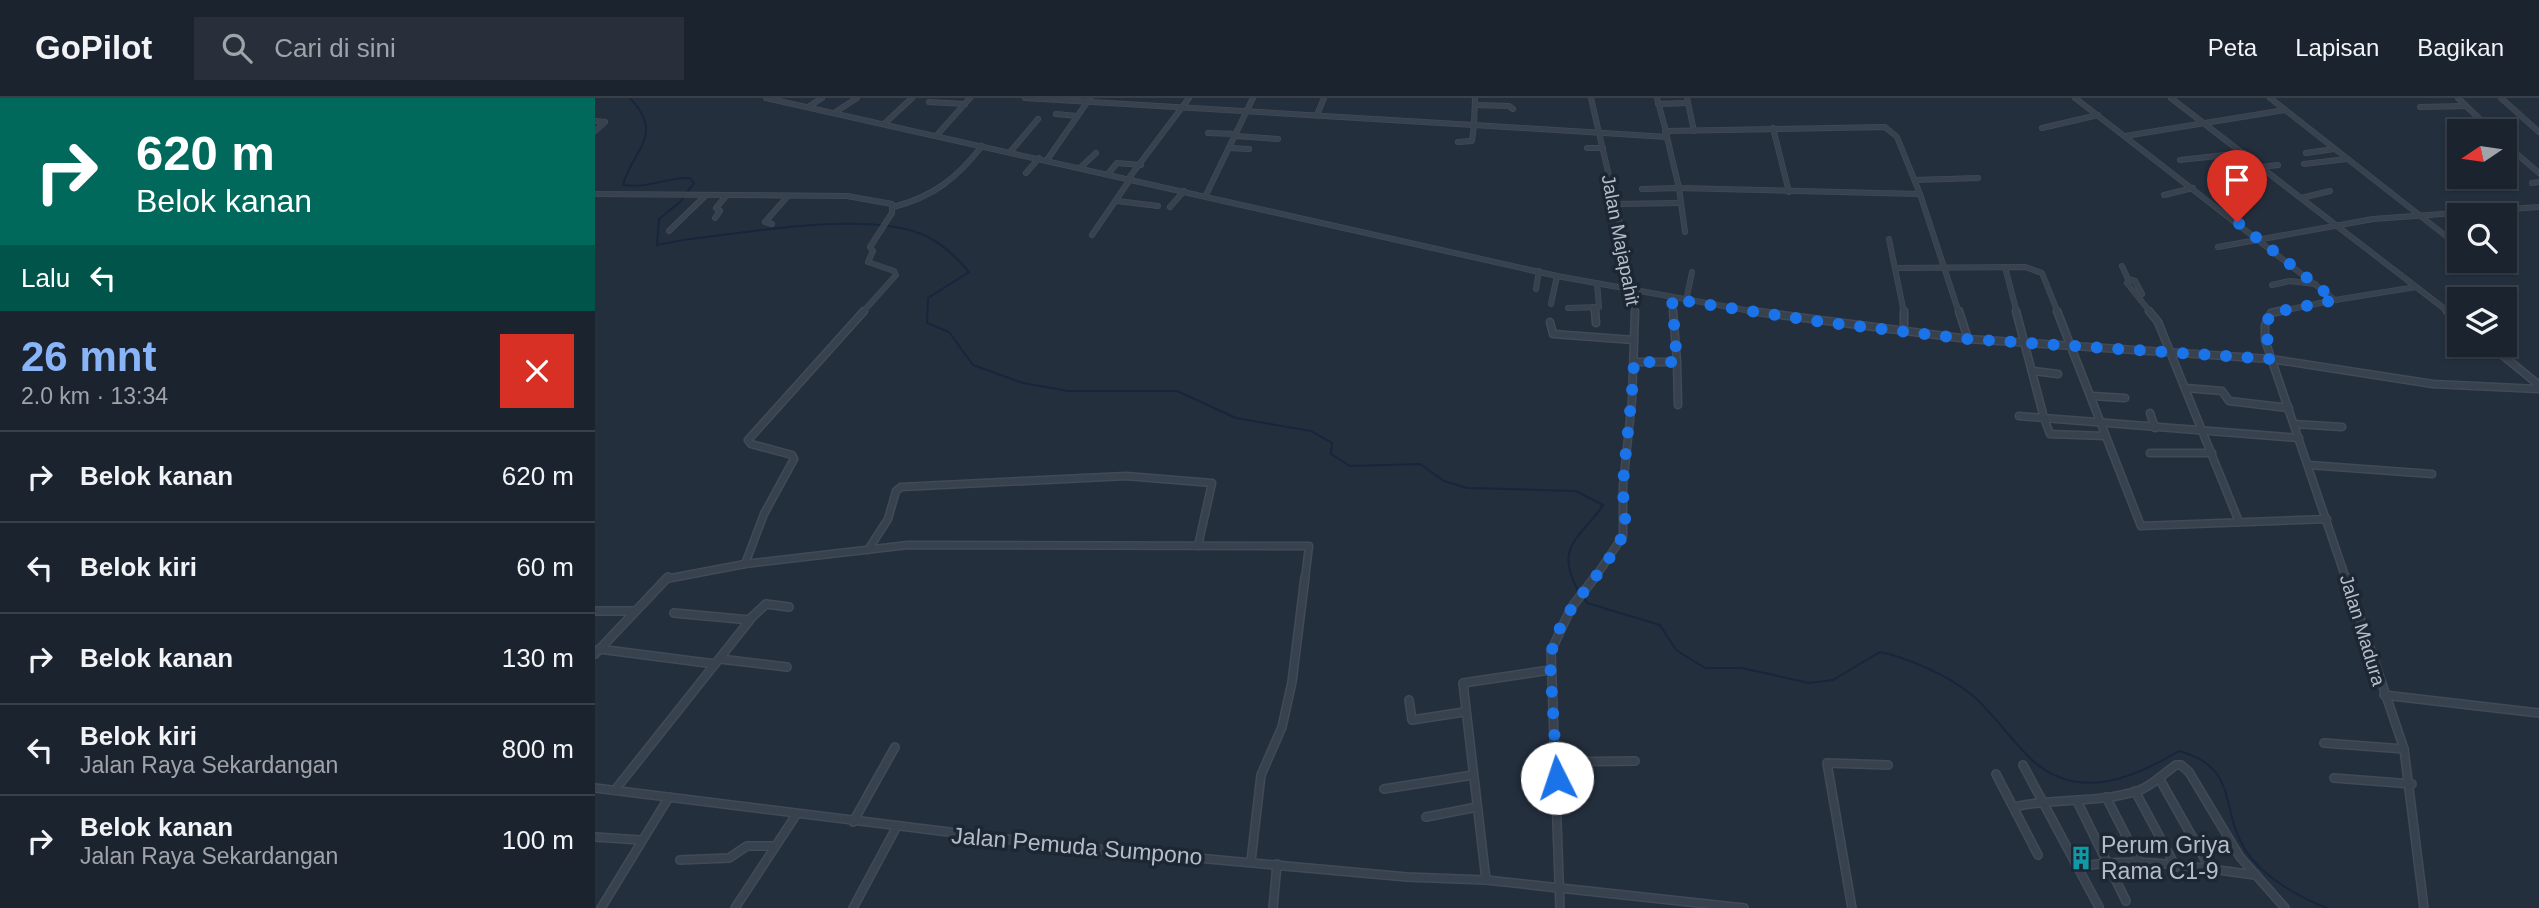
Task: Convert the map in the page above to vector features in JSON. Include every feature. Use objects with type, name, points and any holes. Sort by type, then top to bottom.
[{"type":"street","points":[[766,98],[1557,276],[1672,299],[1968,339],[2271,359],[2433,384],[2539,387]]},
{"type":"street","points":[[784,102],[790,98]]},
{"type":"street","points":[[808,107],[822,98]]},
{"type":"street","points":[[834,113],[857,98]]},
{"type":"street","points":[[884,124],[912,98]]},
{"type":"street","points":[[937,135],[970,98]]},
{"type":"street","points":[[1025,98],[1600,133],[1666,134],[1773,128],[1887,127],[1897,136],[1915,180],[1968,339]]},
{"type":"street","points":[[1092,235],[1189,98]]},
{"type":"street","points":[[1206,195],[1253,98]]},
{"type":"street","points":[[1317,115],[1324,98]]},
{"type":"street","points":[[1458,142],[1472,141],[1475,98]]},
{"type":"street","name":"Jalan Majapahit","points":[[1560,908],[1557,778],[1550,670],[1553,643],[1570,608],[1588,588],[1623,536],[1623,486],[1634,362],[1632,291],[1591,98]]},
{"type":"street","points":[[1657,98],[1679,188],[1685,232]]},
{"type":"street","points":[[2075,98],[2259,238],[2335,300],[2416,287]]},
{"type":"street","points":[[2171,98],[2447,311]]},
{"type":"street","points":[[2270,98],[2446,236]]},
{"type":"street","points":[[2458,98],[2480,119]]},
{"type":"street","points":[[2501,98],[2539,132]]},
{"type":"street","points":[[1047,160],[1088,100]]},
{"type":"street","points":[[1658,104],[1688,101],[1694,131]]},
{"type":"street","points":[[929,102],[965,104]]},
{"type":"street","points":[[1476,105],[1510,106],[1513,109]]},
{"type":"street","points":[[2420,107],[2466,106]]},
{"type":"street","points":[[2125,136],[2285,110]]},
{"type":"street","points":[[1056,114],[1077,116]]},
{"type":"street","points":[[2042,128],[2098,115]]},
{"type":"street","points":[[1010,151],[1038,119]]},
{"type":"street","points":[[595,121],[605,122],[595,131]]},
{"type":"street","points":[[1773,128],[1789,192]]},
{"type":"street","points":[[1208,133],[1278,139]]},
{"type":"street","points":[[596,195],[859,197],[882,200],[893,206],[919,201],[945,188],[960,175],[982,146]]},
{"type":"street","points":[[1229,148],[1249,149]]},
{"type":"street","points":[[1587,148],[1603,148]]},
{"type":"street","points":[[2306,153],[2334,149]]},
{"type":"street","points":[[1081,167],[1096,153]]},
{"type":"street","points":[[2181,160],[2244,153]]},
{"type":"street","points":[[2517,154],[2539,173]]},
{"type":"street","points":[[1026,173],[1039,158]]},
{"type":"street","points":[[2304,164],[2347,159]]},
{"type":"street","points":[[1108,173],[1118,160],[1142,165]]},
{"type":"street","points":[[2262,167],[2278,165]]},
{"type":"street","points":[[1915,180],[1978,178]]},
{"type":"street","points":[[2532,183],[2539,182]]},
{"type":"street","points":[[2164,195],[2193,188]]},
{"type":"street","points":[[1642,189],[1920,194]]},
{"type":"street","points":[[1170,207],[1184,191]]},
{"type":"street","points":[[2301,198],[2330,191]]},
{"type":"street","points":[[715,218],[720,211],[715,209],[726,196]]},
{"type":"street","points":[[669,231],[704,197]]},
{"type":"street","points":[[772,224],[765,222],[787,197]]},
{"type":"street","points":[[1117,201],[1158,206]]},
{"type":"street","points":[[1615,204],[1681,203]]},
{"type":"street","points":[[745,564],[764,514],[793,461],[792,455],[751,444],[748,440],[896,275],[894,271],[868,262],[873,251],[870,247],[893,206]]},
{"type":"street","points":[[2218,247],[2336,225],[2417,214],[2539,207]]},
{"type":"street","points":[[1889,239],[1904,313],[1904,332]]},
{"type":"street","points":[[2122,266],[2128,279],[2136,282],[2142,294]]},
{"type":"street","points":[[2005,267],[2050,434],[2105,436]]},
{"type":"street","points":[[1895,268],[2025,267],[2042,273],[2092,396],[2137,522],[2142,527],[2327,519]]},
{"type":"street","points":[[1536,289],[1539,271]]},
{"type":"street","points":[[1686,301],[1692,272]]},
{"type":"street","points":[[1551,304],[1557,276]]},
{"type":"street","points":[[2271,285],[2289,281],[2315,284]]},
{"type":"street","points":[[1568,308],[1600,306],[1597,283]]},
{"type":"street","points":[[2127,283],[2150,309],[2172,353],[2239,522]]},
{"type":"street","points":[[1672,299],[1678,405]]},
{"type":"street","name":"Jalan Madura","points":[[2335,300],[2271,313],[2265,326],[2271,359],[2404,749],[2412,784],[2419,887],[2424,908]]},
{"type":"street","points":[[1594,307],[1596,323]]},
{"type":"street","points":[[1550,322],[1551,332],[1556,334],[1634,340]]},
{"type":"street","points":[[2504,357],[2539,387]]},
{"type":"street","points":[[1634,362],[1677,362]]},
{"type":"street","points":[[2034,371],[2059,374]]},
{"type":"street","points":[[2186,388],[2222,391],[2229,401],[2289,408]]},
{"type":"street","points":[[2092,396],[2125,398]]},
{"type":"street","points":[[2150,413],[2155,428]]},
{"type":"street","points":[[2019,416],[2299,438]]},
{"type":"street","points":[[2294,424],[2342,427]]},
{"type":"street","points":[[2150,453],[2212,453]]},
{"type":"street","points":[[2309,465],[2432,474]]},
{"type":"street","points":[[868,550],[888,519],[896,492],[998,480],[1126,476],[1209,482],[1213,486],[1198,545]]},
{"type":"street","points":[[597,650],[668,577],[745,564],[908,545],[1309,545],[1293,678],[1282,727],[1261,775],[1251,861]]},
{"type":"street","points":[[615,790],[750,619],[766,604],[789,607]]},
{"type":"street","points":[[595,611],[634,611]]},
{"type":"street","points":[[674,613],[750,619]]},
{"type":"street","points":[[597,650],[787,667]]},
{"type":"street","points":[[1486,880],[1462,688],[1466,681],[1550,670]]},
{"type":"street","points":[[2384,695],[2539,713]]},
{"type":"street","points":[[1409,700],[1412,720],[1464,712]]},
{"type":"street","points":[[2324,743],[2404,749]]},
{"type":"street","points":[[853,822],[895,747]]},
{"type":"street","points":[[1556,762],[1635,761]]},
{"type":"street","points":[[1852,908],[1827,763],[1888,765]]},
{"type":"street","points":[[2023,765],[2099,907]]},
{"type":"street","points":[[2014,807],[2044,800],[2077,801],[2135,791],[2176,765],[2186,768],[2231,844],[2285,908]]},
{"type":"street","points":[[1996,774],[2038,855]]},
{"type":"street","points":[[1384,789],[1473,775]]},
{"type":"street","points":[[1528,780],[1557,778]]},
{"type":"street","points":[[2159,778],[2211,870]]},
{"type":"street","points":[[2334,778],[2412,784]]},
{"type":"street","name":"Jalan Pemuda Sumpono","points":[[595,788],[896,828],[1053,845],[1407,877],[1486,880],[1744,908]]},
{"type":"street","points":[[2135,791],[2176,867]]},
{"type":"street","points":[[601,908],[669,797]]},
{"type":"street","points":[[2106,797],[2139,860]]},
{"type":"street","points":[[2077,801],[2126,901]]},
{"type":"street","points":[[1426,817],[1477,807]]},
{"type":"street","points":[[735,908],[796,815]]},
{"type":"street","points":[[853,908],[896,828]]},
{"type":"street","points":[[595,837],[641,840]]},
{"type":"street","points":[[680,860],[729,858],[747,846],[775,846]]},
{"type":"street","points":[[2078,867],[2107,861],[2139,860],[2176,867],[2256,875]]},
{"type":"street","points":[[1273,908],[1277,864]]},
{"type":"waterway","points":[[630,98],[640,111],[646,132],[644,142],[623,185],[641,185],[681,178],[690,178],[694,183],[680,202],[659,219],[657,245],[808,225],[876,225],[905,229],[928,237],[940,244],[969,272],[928,298],[927,323],[949,332],[973,365],[1023,383],[1068,391],[1177,391],[1236,418],[1311,431],[1332,443],[1331,454],[1350,466],[1420,464],[1444,481],[1467,488],[1576,491],[1603,505],[1573,543],[1569,553],[1571,576],[1579,592]]},
{"type":"waterway","points":[[1583,596],[1587,603],[1660,625],[1676,650],[1705,668],[1742,668],[1809,683],[1833,680],[1880,652],[1916,663],[1952,681],[1972,695],[2031,759],[2049,772],[2067,780],[2105,782],[2143,770],[2179,751],[2198,758],[2211,767],[2225,789],[2236,832],[2251,858],[2281,884],[2327,908]]},
{"type":"place","name":"Perum Griya Rama C1-9","points":[[2081,858]]},
{"type":"route","points":[[1557,778],[1550,661],[1553,643],[1570,608],[1588,588],[1623,536],[1623,486],[1631,422],[1634,362],[1677,362],[1672,299],[1781,317],[1968,339],[2271,359],[2265,340],[2265,326],[2271,313],[2335,300],[2237,222]]}]
